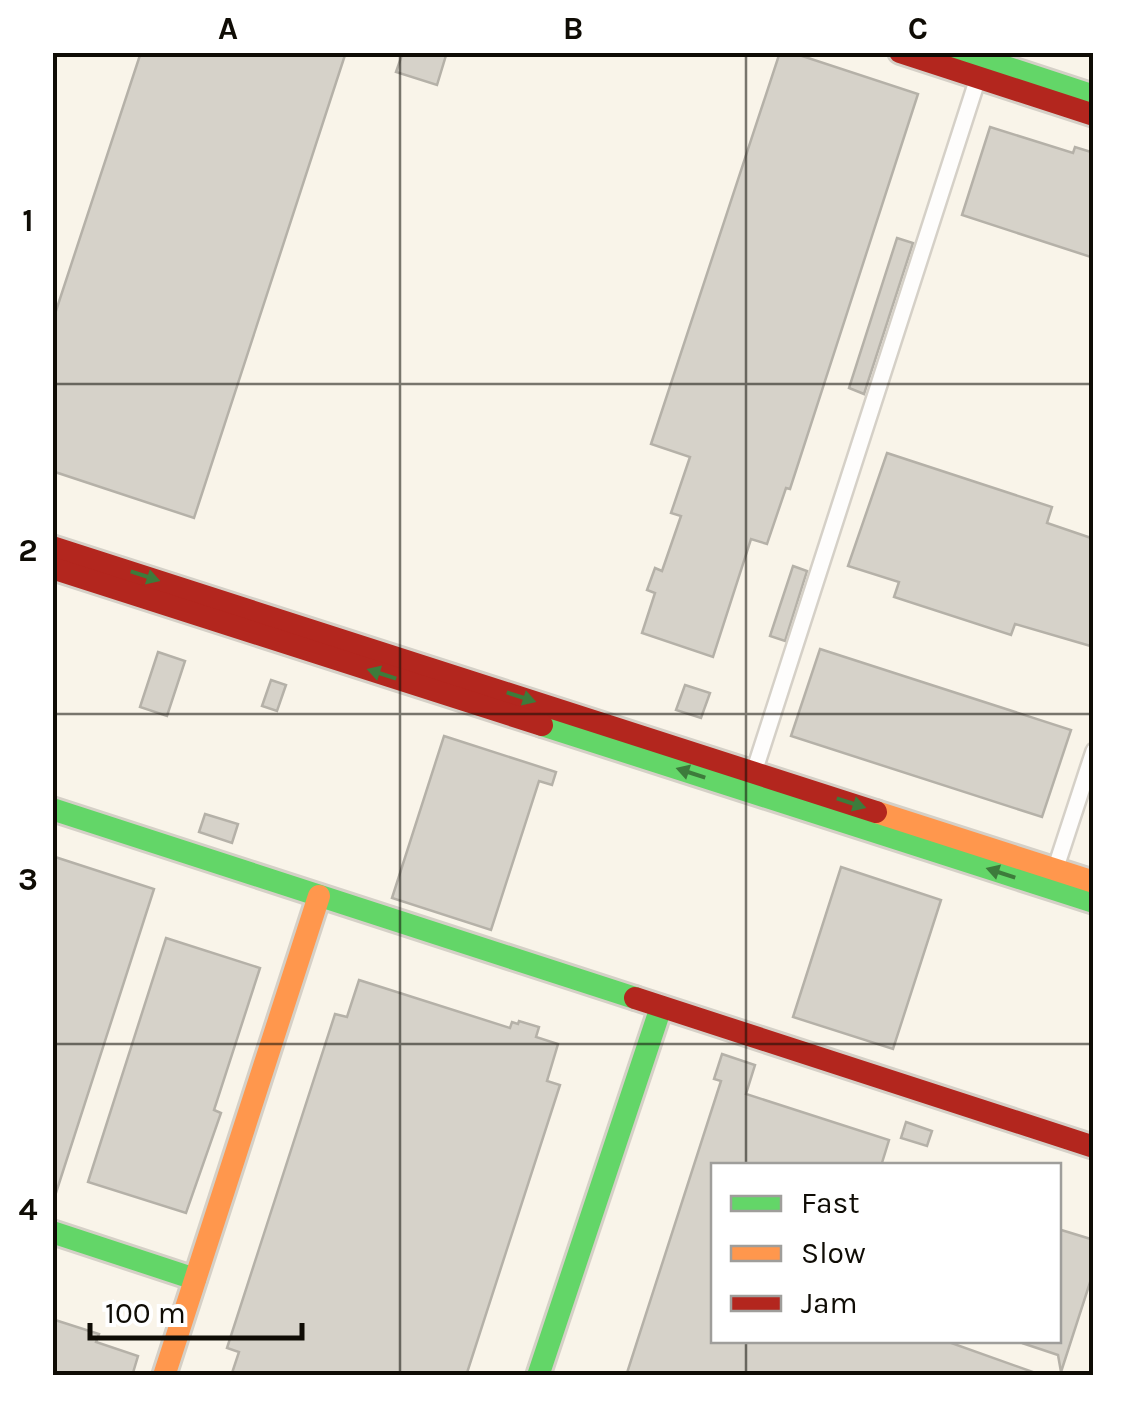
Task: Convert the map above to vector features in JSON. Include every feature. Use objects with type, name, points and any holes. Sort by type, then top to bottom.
[{"type":"street","points":[[900,52],[1094,96]]},
{"type":"street","points":[[960,52],[981,69],[1094,115]]},
{"type":"street","points":[[751,782],[981,69]]},
{"type":"street","points":[[52,546],[751,782],[1052,879],[1094,902]]},
{"type":"street","points":[[52,568],[751,782]]},
{"type":"street","points":[[1052,879],[1094,751]]},
{"type":"street","points":[[52,809],[1094,1147]]},
{"type":"street","points":[[1052,879],[1094,882]]},
{"type":"street","points":[[164,1376],[319,896]]},
{"type":"street","points":[[538,1376],[661,1007]]},
{"type":"street","points":[[52,1232],[194,1280]]},
{"type":"building","points":[[141,52],[346,52],[194,518],[52,471],[52,323]]},
{"type":"building","points":[[403,52],[447,52],[437,85],[396,72]]},
{"type":"building","points":[[780,52],[918,94],[790,489],[786,488],[767,544],[751,539],[713,657],[642,633],[655,593],[647,590],[655,568],[662,571],[681,516],[671,513],[690,457],[651,444]]},
{"type":"building","points":[[990,127],[1073,153],[1075,147],[1091,152],[1094,258],[962,215]]},
{"type":"building","points":[[897,238],[913,243],[864,394],[849,388]]},
{"type":"building","points":[[887,453],[1052,507],[1047,523],[1094,539],[1094,647],[1015,624],[1011,635],[894,597],[899,582],[848,566]]},
{"type":"building","points":[[793,566],[807,571],[785,641],[770,636]]},
{"type":"building","points":[[820,649],[1071,730],[1042,817],[791,736]]},
{"type":"building","points":[[158,652],[185,661],[167,716],[140,707]]},
{"type":"building","points":[[271,680],[286,685],[277,711],[262,706]]},
{"type":"building","points":[[685,685],[710,693],[701,718],[676,710]]},
{"type":"building","points":[[444,736],[556,772],[552,785],[539,781],[491,930],[392,898]]},
{"type":"building","points":[[205,814],[238,824],[232,843],[199,832]]},
{"type":"building","points":[[52,856],[154,889],[55,1196],[52,1196]]},
{"type":"building","points":[[841,867],[941,900],[893,1049],[793,1017]]},
{"type":"building","points":[[166,938],[260,968],[214,1110],[221,1113],[186,1213],[88,1182]]},
{"type":"building","points":[[359,980],[510,1028],[512,1022],[519,1021],[539,1027],[536,1037],[558,1044],[547,1081],[560,1085],[466,1376],[231,1376],[239,1352],[227,1348],[335,1014],[347,1017]]},
{"type":"building","points":[[722,1054],[755,1065],[746,1094],[889,1140],[882,1163],[711,1163],[711,1343],[951,1343],[1044,1376],[626,1376],[721,1081],[714,1079]]},
{"type":"building","points":[[906,1122],[932,1131],[927,1146],[901,1138]]},
{"type":"building","points":[[1061,1230],[1094,1240],[1094,1270],[1061,1372],[1058,1355],[1022,1343],[1061,1343]]},
{"type":"building","points":[[52,1319],[99,1334],[96,1342],[138,1356],[132,1376],[52,1376]]},
{"type":"traffic: fast","points":[[960,52],[1094,96]]},
{"type":"traffic: fast","points":[[542,725],[1094,902]]},
{"type":"traffic: fast","points":[[52,809],[635,998]]},
{"type":"traffic: fast","points":[[538,1376],[661,1007]]},
{"type":"traffic: fast","points":[[52,1232],[195,1279]]},
{"type":"traffic: slow","points":[[876,812],[1094,882]]},
{"type":"traffic: slow","points":[[164,1376],[319,896]]},
{"type":"traffic: jam","points":[[900,52],[1094,115]]},
{"type":"traffic: jam","points":[[52,547],[876,812]]},
{"type":"traffic: jam","points":[[52,568],[542,725]]},
{"type":"traffic: jam","points":[[635,998],[1094,1147]]}]
